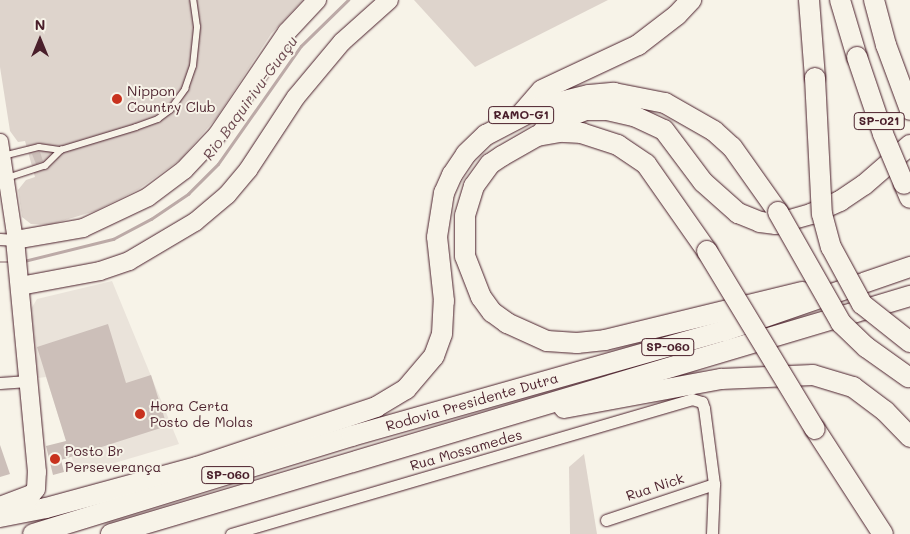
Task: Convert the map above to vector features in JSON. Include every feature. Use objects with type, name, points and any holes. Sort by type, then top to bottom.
[{"type":"highway","points":[[518,117],[542,90],[638,45],[677,15],[690,0]]},
{"type":"highway","points":[[809,0],[822,214],[831,247],[858,299],[910,342]]},
{"type":"highway","name":"SP-021","points":[[840,0],[883,134],[910,198]]},
{"type":"highway","name":"SP-021","points":[[874,0],[886,45],[910,110]]},
{"type":"highway","name":"RAMO-G1","points":[[0,517],[46,508],[197,466],[376,407],[406,389],[421,374],[434,356],[442,334],[444,301],[437,237],[444,193],[466,154],[486,135],[518,117],[540,107],[589,95],[640,97],[665,103],[714,131],[748,166],[842,323],[866,347],[909,378]]},
{"type":"highway","points":[[910,145],[864,185],[840,201],[811,214],[776,224],[760,222],[738,213],[703,182],[664,130],[634,116],[607,110],[586,110],[551,124],[537,136],[502,156],[481,175],[469,198],[463,238],[465,256],[482,297],[492,312],[528,334],[547,341],[577,343],[605,340],[910,267]]},
{"type":"highway","points":[[537,136],[560,132],[582,133],[600,137],[634,153],[662,184],[707,251],[815,429],[884,534]]},
{"type":"highway","name":"Rodovia Presidente Dutra","points":[[33,534],[352,436],[724,331],[910,267]]},
{"type":"highway","name":"Rodovia Presidente Dutra","points":[[111,534],[910,296]]},
{"type":"highway","points":[[520,411],[585,406],[721,379],[803,374],[853,387],[885,411],[910,437]]},
{"type":"main road","points":[[0,506],[32,494],[36,489],[31,381],[20,280],[11,244],[83,228],[148,197],[184,170],[217,135],[287,32],[317,0]]},
{"type":"main road","points":[[20,280],[83,274],[129,261],[195,222],[228,195],[248,170],[296,98],[342,42],[389,0]]},
{"type":"street","points":[[0,141],[6,178],[11,244]]},
{"type":"street","points":[[0,383],[31,381]]},
{"type":"street","name":"Rua Mossamedes","points":[[231,534],[692,398],[702,402],[704,408],[714,484]]},
{"type":"street","points":[[712,534],[714,484]]},
{"type":"street","name":"Rua Nick","points":[[606,520],[714,484]]},
{"type":"lane","points":[[2,156],[39,147],[61,150],[136,128],[158,119],[170,110],[185,89],[193,66],[197,27],[193,0]]},
{"type":"lane","points":[[6,178],[45,166],[61,150]]},
{"type":"shaded area","name":"Nippon Country Club","points":[[0,0],[303,0],[271,34],[217,117],[181,159],[139,189],[95,211],[49,225],[31,224],[22,217],[18,190],[26,180],[35,177],[25,141],[18,142],[10,131],[0,67]]},
{"type":"shaded area","points":[[414,0],[608,0],[475,67]]},
{"type":"shaded area","points":[[112,281],[179,444],[77,474],[46,377],[38,378],[31,309],[37,299]]},
{"type":"shaded area","points":[[584,454],[597,534],[570,534],[569,467]]},
{"type":"building","points":[[40,152],[43,161],[36,164],[32,154]]},
{"type":"building","points":[[108,324],[126,383],[151,375],[167,426],[61,460],[64,472],[53,475],[46,446],[66,441],[37,347]]},
{"type":"building","points":[[0,445],[10,474],[0,477]]},
{"type":"waterway","name":"Rio Baquirivu-Guaçu","points":[[24,261],[113,239],[151,219],[188,194],[218,164],[301,46],[348,0]]},
{"type":"waterway","name":"Rio Baquirivu-Guaçu","points":[[0,262],[11,262]]},
{"type":"place","name":"Nippon Country Club","points":[[117,99]]},
{"type":"place","name":"Hora Certa Posto de Molas","points":[[140,414]]},
{"type":"place","name":"Posto Br Perseverança","points":[[55,459]]}]
